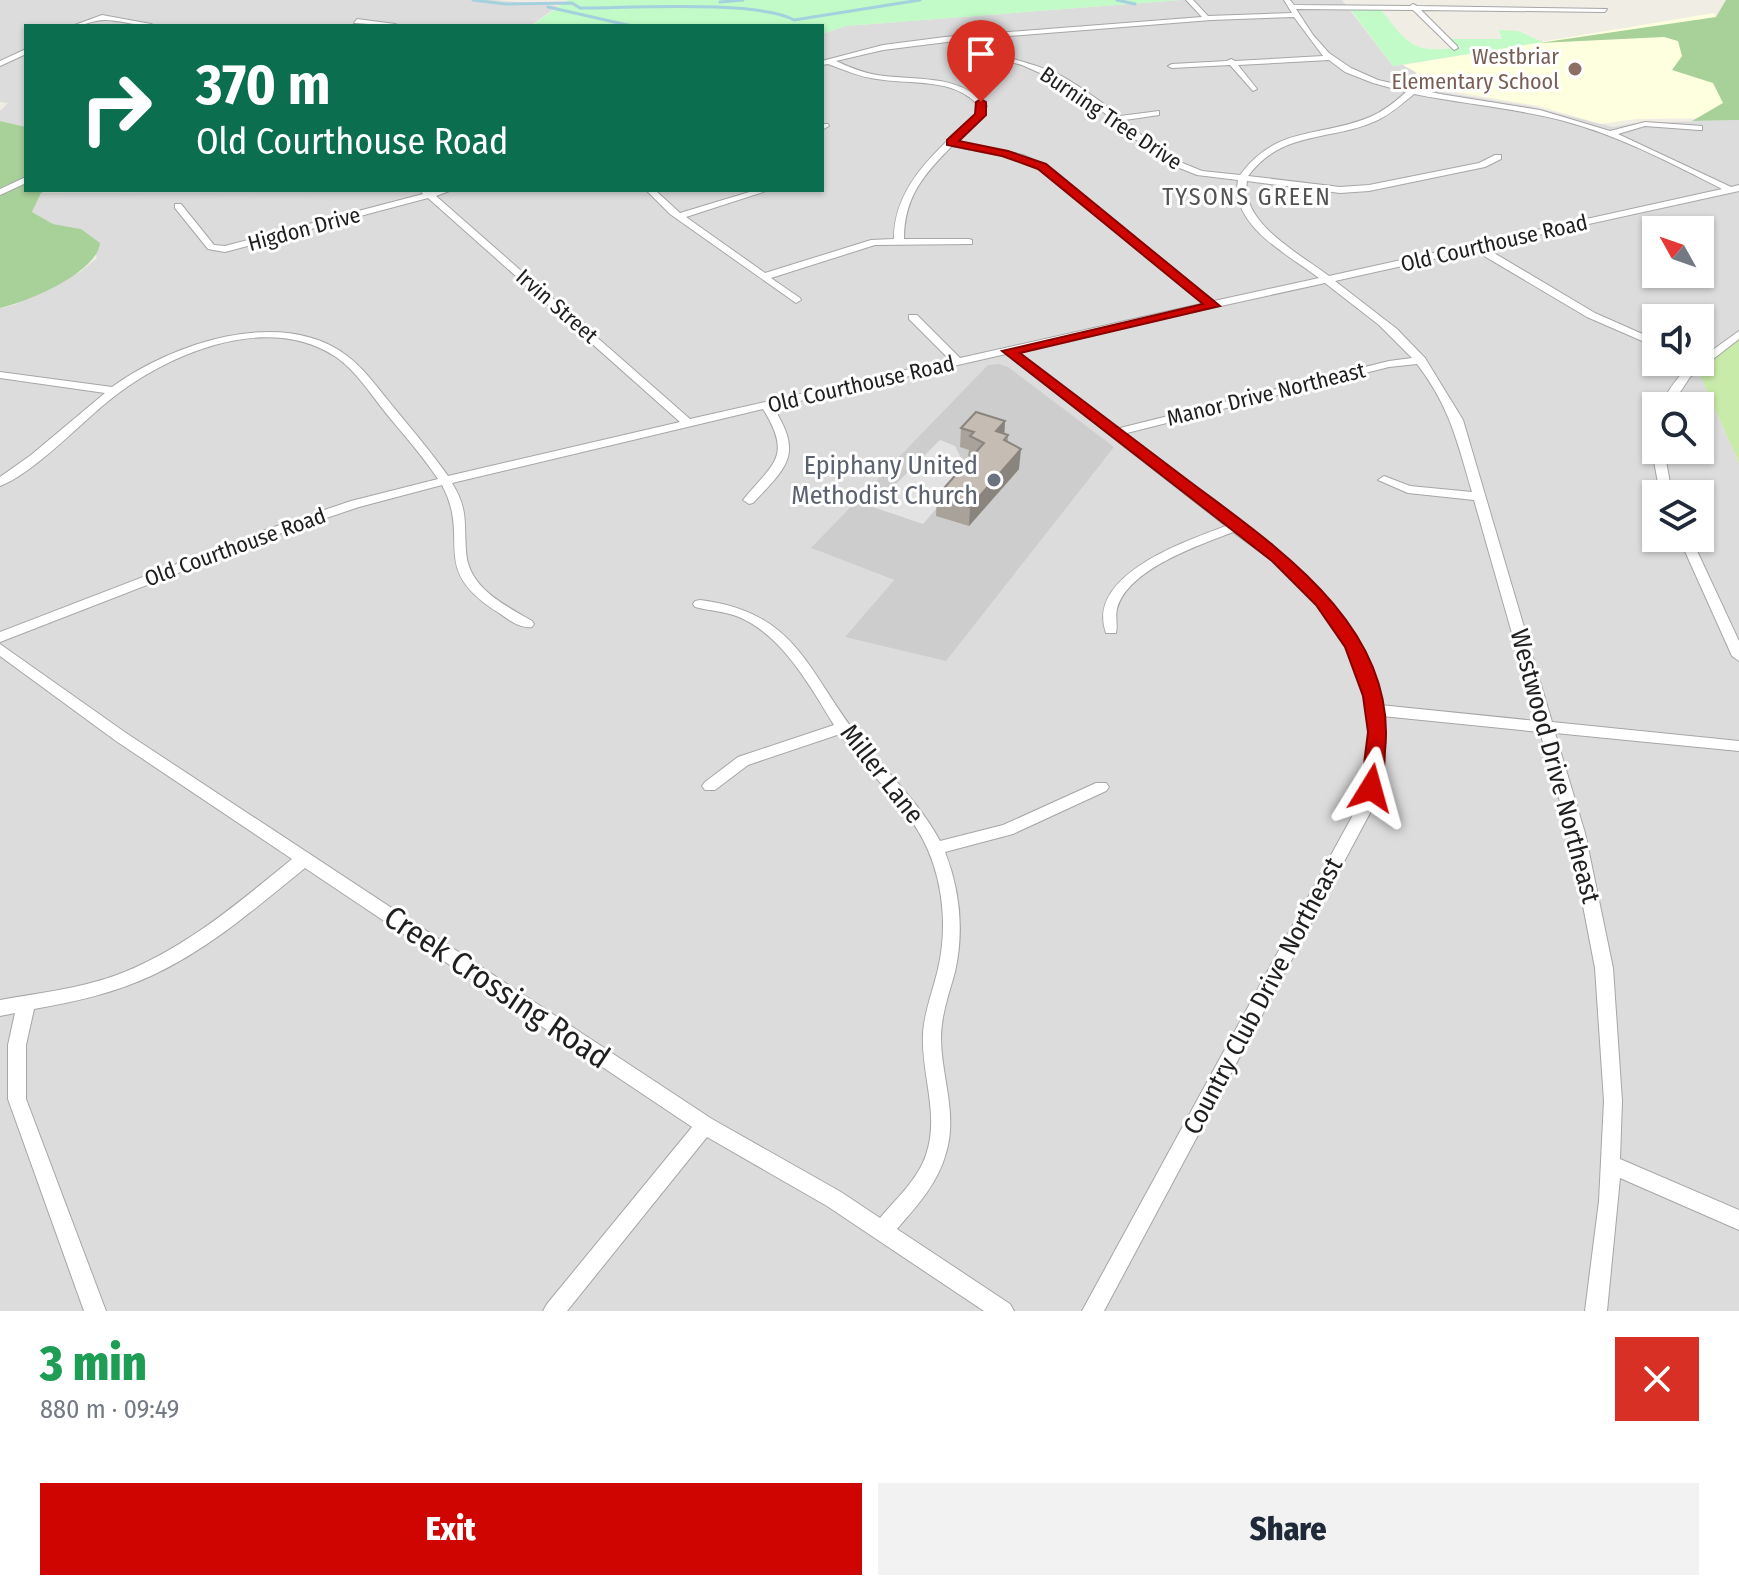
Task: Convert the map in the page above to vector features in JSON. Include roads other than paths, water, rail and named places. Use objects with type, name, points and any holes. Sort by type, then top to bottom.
[{"type":"street","points":[[1189,0],[1205,16]]},
{"type":"street","points":[[1511,0],[1519,11]]},
{"type":"street","points":[[1407,4],[1454,48]]},
{"type":"street","points":[[825,62],[892,46],[1291,7],[1407,4],[1519,11],[1605,10]]},
{"type":"street","points":[[1291,7],[1329,58],[1359,75],[1413,90],[1524,109],[1611,133],[1734,189]]},
{"type":"street","points":[[82,24],[102,17],[140,24]]},
{"type":"street","points":[[357,21],[380,24]]},
{"type":"street","name":"Burning Tree Drive","points":[[965,38],[981,51],[1050,73],[1119,119],[1160,157],[1176,165],[1244,180],[1321,190],[1354,190],[1482,165],[1498,157]]},
{"type":"street","points":[[0,64],[24,52]]},
{"type":"street","points":[[1172,66],[1329,58]]},
{"type":"street","points":[[1231,61],[1253,89]]},
{"type":"street","points":[[825,62],[861,74],[951,86],[976,97],[983,111],[920,178],[900,215],[899,239]]},
{"type":"street","points":[[1244,180],[1255,161],[1273,149],[1299,138],[1373,121],[1401,106],[1413,90]]},
{"type":"street","points":[[1119,119],[1156,113]]},
{"type":"street","points":[[1611,133],[1645,124],[1699,128]]},
{"type":"street","points":[[951,143],[1004,153],[1042,167],[1214,306]]},
{"type":"street","name":"Westwood Drive Northeast","points":[[1244,180],[1241,195],[1256,225],[1392,331],[1421,360],[1457,420],[1580,846],[1604,968],[1611,1044],[1611,1165],[1596,1311]]},
{"type":"street","points":[[0,192],[24,181]]},
{"type":"street","name":"Old Courthouse Road","points":[[0,637],[272,532],[355,504],[444,481],[766,405],[1734,189]]},
{"type":"street","name":"Higdon Drive","points":[[178,206],[211,247],[225,249],[427,192]]},
{"type":"street","name":"Irvin Street","points":[[427,192],[688,423]]},
{"type":"street","points":[[652,192],[679,216],[796,300]]},
{"type":"street","points":[[679,216],[758,192]]},
{"type":"street","points":[[764,277],[858,246],[899,239],[969,242]]},
{"type":"street","points":[[1477,247],[1570,304],[1642,337]]},
{"type":"street","points":[[913,317],[958,362]]},
{"type":"street","points":[[1714,352],[1739,334]]},
{"type":"street","points":[[0,482],[24,467],[147,368],[195,348],[252,336],[301,340],[343,357],[429,457],[454,496],[460,516],[458,551],[467,579],[488,602],[527,624]]},
{"type":"street","name":"Country Club Drive Northeast","points":[[1009,351],[1300,577],[1340,624],[1364,670],[1375,710],[1376,761],[1362,813],[1093,1311]]},
{"type":"street","name":"Manor Drive Northeast","points":[[1113,433],[1389,364],[1421,360]]},
{"type":"street","points":[[0,375],[116,391]]},
{"type":"street","points":[[1672,392],[1686,376]]},
{"type":"street","points":[[749,500],[774,474],[786,451],[783,430],[766,405]]},
{"type":"street","points":[[1384,480],[1408,489],[1480,497]]},
{"type":"street","points":[[1111,630],[1108,609],[1113,598],[1137,573],[1236,526]]},
{"type":"street","points":[[1691,552],[1739,656]]},
{"type":"street","name":"Miller Lane","points":[[700,604],[737,611],[787,644],[805,664],[843,728],[906,801],[936,848],[944,872],[951,933],[948,964],[932,1022],[932,1046],[942,1100],[942,1133],[926,1178],[882,1231]]},
{"type":"street","name":"Creek Crossing Road","points":[[0,649],[109,728],[705,1125],[882,1231],[1003,1311]]},
{"type":"street","points":[[1375,710],[1739,746]]},
{"type":"street","points":[[710,786],[743,761],[843,728]]},
{"type":"street","points":[[936,848],[1007,830],[1101,787]]},
{"type":"street","points":[[0,1008],[87,992],[151,969],[200,941],[304,859]]},
{"type":"street","points":[[26,1003],[16,1060],[17,1099],[95,1311]]},
{"type":"street","points":[[554,1311],[705,1125]]},
{"type":"street","points":[[1611,1165],[1739,1220]]},
{"type":"waterway","points":[[473,0],[505,4],[572,3],[580,8],[724,7],[777,14],[794,20],[920,0]]},
{"type":"waterway","points":[[720,2],[743,0]]},
{"type":"waterway","points":[[1117,0],[1135,4]]},
{"type":"waterway","points":[[548,7],[623,24]]},
{"type":"place","name":"Westbriar Elementary School","points":[[1575,69]]},
{"type":"place","name":"Epiphany United Methodist Church","points":[[994,480]]},
{"type":"district","name":"TYSONS GREEN","points":[[1247,197]]}]
